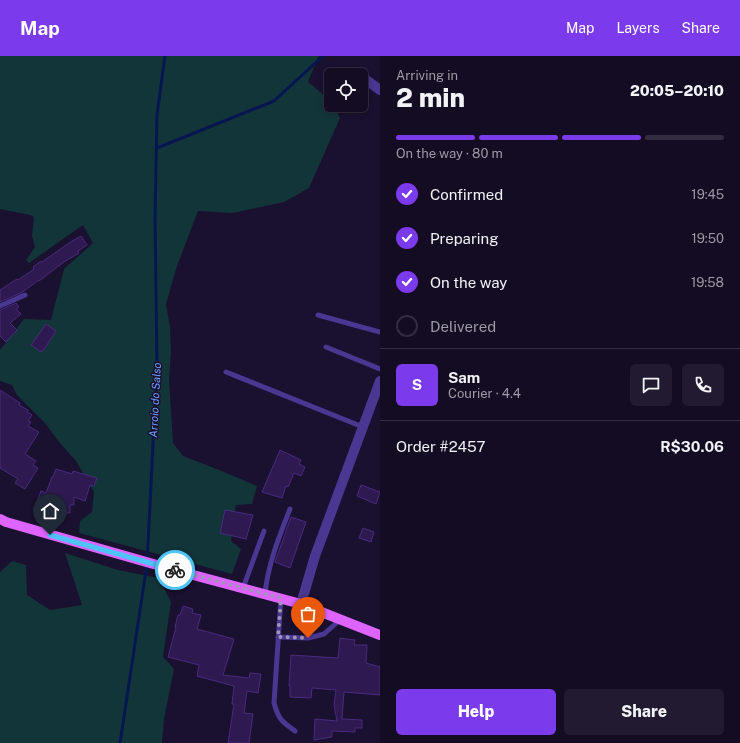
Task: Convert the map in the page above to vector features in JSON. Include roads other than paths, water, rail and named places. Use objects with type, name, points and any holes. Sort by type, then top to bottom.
[{"type":"main road","points":[[0,519],[155,565],[301,604],[380,635]]},
{"type":"street","points":[[368,81],[380,90]]},
{"type":"street","points":[[301,604],[315,556],[380,381]]},
{"type":"lane","points":[[0,306],[25,295]]},
{"type":"lane","points":[[318,315],[380,332]]},
{"type":"lane","points":[[326,347],[380,369]]},
{"type":"lane","points":[[226,372],[363,427]]},
{"type":"lane","points":[[265,594],[272,555],[290,509]]},
{"type":"lane","points":[[243,588],[264,531]]},
{"type":"lane","points":[[281,598],[274,703],[278,716],[295,731]]},
{"type":"lane","points":[[278,637],[308,638],[324,634],[341,619]]},
{"type":"waterway","name":"Arroio do Salso","points":[[120,743],[147,564],[157,364],[155,217],[157,115],[165,56]]},
{"type":"waterway","points":[[157,148],[274,101],[323,56]]}]
